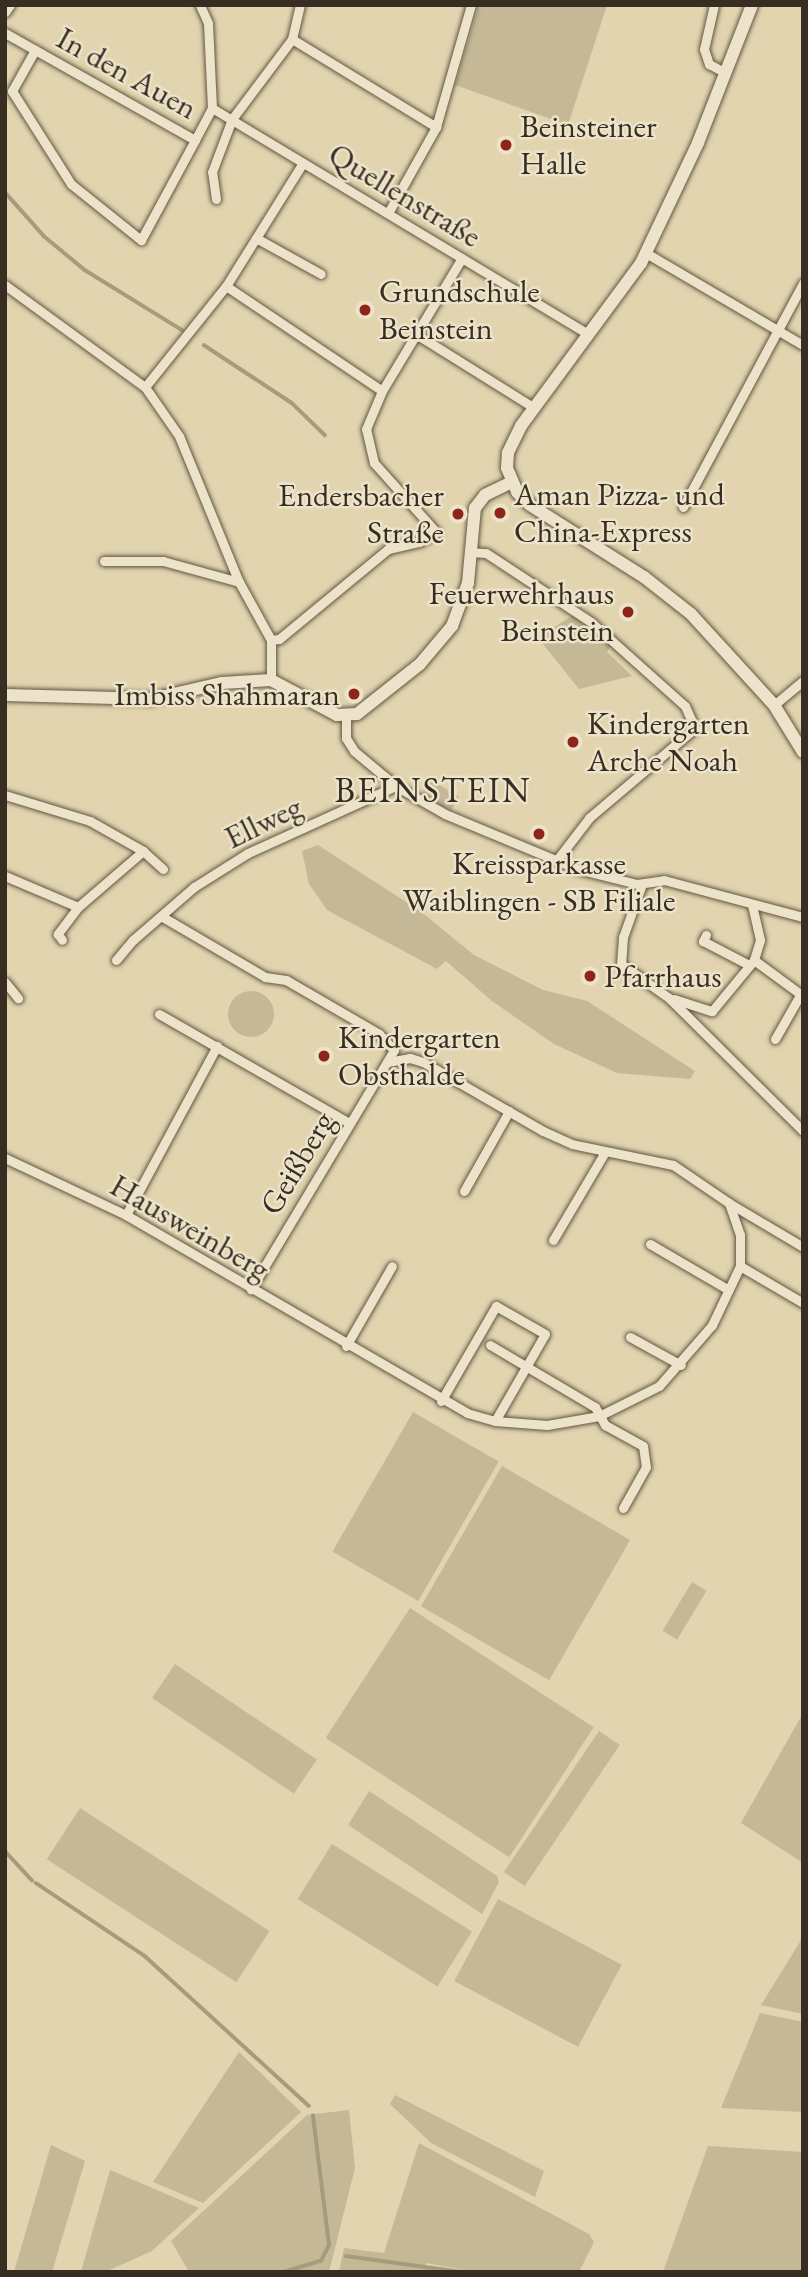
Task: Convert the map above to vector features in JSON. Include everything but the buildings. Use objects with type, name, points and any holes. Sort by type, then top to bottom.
[{"type":"street","points":[[5,12],[10,5]]},
{"type":"street","name":"In den Auen","points":[[5,33],[195,141],[212,108],[208,23],[200,5]]},
{"type":"street","points":[[216,199],[212,172],[232,119],[292,39],[300,5]]},
{"type":"street","points":[[388,214],[436,127],[471,5]]},
{"type":"street","points":[[715,5],[704,48],[709,64],[724,72]]},
{"type":"street","points":[[752,5],[698,143],[646,253],[534,407],[508,453],[512,482],[536,509],[635,571],[691,614],[774,705],[803,752]]},
{"type":"street","points":[[292,39],[436,127]]},
{"type":"street","points":[[35,50],[12,91],[71,184],[141,240],[195,141]]},
{"type":"street","name":"In den Auen","points":[[212,108],[232,119]]},
{"type":"street","name":"Quellenstraße","points":[[232,119],[588,334]]},
{"type":"street","points":[[145,387],[226,286],[303,163]]},
{"type":"street","points":[[256,237],[321,274]]},
{"type":"street","points":[[646,253],[803,345]]},
{"type":"street","points":[[271,640],[279,639],[388,550],[419,542],[436,532],[372,455],[366,435],[383,391],[461,258]]},
{"type":"street","points":[[683,507],[803,283]]},
{"type":"street","points":[[5,285],[145,387],[178,436],[239,582],[271,640],[271,680]]},
{"type":"street","points":[[226,286],[383,391]]},
{"type":"street","points":[[416,334],[534,407]]},
{"type":"street","points":[[346,717],[373,703],[440,643],[465,597],[478,502],[512,482]]},
{"type":"street","points":[[470,552],[486,553],[591,622],[685,706],[695,728],[589,818],[555,861]]},
{"type":"street","points":[[104,561],[163,561],[239,582]]},
{"type":"street","points":[[5,695],[152,699],[222,683],[271,680],[346,717]]},
{"type":"street","points":[[774,705],[803,681]]},
{"type":"street","points":[[346,717],[348,744],[396,786],[445,814],[555,861],[642,884],[664,880],[803,917]]},
{"type":"street","name":"Ellweg","points":[[116,960],[194,887],[248,853],[396,786]]},
{"type":"street","points":[[5,794],[90,821],[143,851],[163,869]]},
{"type":"street","points":[[62,940],[58,934],[78,907],[143,851]]},
{"type":"street","points":[[5,876],[78,907]]},
{"type":"street","points":[[642,884],[618,955],[626,970],[670,998],[803,1131]]},
{"type":"street","points":[[670,998],[712,1012],[752,963],[760,940],[752,905]]},
{"type":"street","points":[[161,916],[265,976],[286,980],[379,1034],[394,1050],[387,1062]]},
{"type":"street","points":[[706,934],[703,941],[752,963],[801,995],[775,1039]]},
{"type":"street","points":[[5,982],[18,998]]},
{"type":"street","points":[[159,1014],[349,1124]]},
{"type":"street","points":[[126,1215],[217,1046]]},
{"type":"street","points":[[387,1062],[410,1058],[423,1062],[572,1144],[673,1165],[729,1203],[803,1247]]},
{"type":"street","name":"Geißberg","points":[[251,1289],[387,1062]]},
{"type":"street","points":[[464,1191],[509,1111]]},
{"type":"street","points":[[553,1240],[605,1152]]},
{"type":"street","name":"Hausweinberg","points":[[5,1158],[126,1215],[441,1401],[495,1421],[547,1425],[599,1416],[659,1386],[681,1365],[712,1325],[740,1266],[740,1235],[729,1203]]},
{"type":"street","points":[[650,1244],[729,1290]]},
{"type":"street","points":[[346,1346],[392,1266]]},
{"type":"street","points":[[740,1266],[803,1303]]},
{"type":"street","points":[[441,1401],[496,1306],[545,1334],[495,1421]]},
{"type":"street","points":[[630,1336],[681,1365]]},
{"type":"street","points":[[490,1345],[595,1407],[605,1425],[643,1446],[646,1467],[623,1508]]},
{"type":"shaded area","points":[[479,5],[607,5],[568,125],[455,85]]},
{"type":"shaded area","points":[[573,615],[612,645],[607,652],[632,676],[579,689],[538,638]]},
{"type":"shaded area","points":[[430,779],[459,797],[451,810],[420,797]]},
{"type":"shaded area","points":[[318,845],[420,911],[474,955],[543,990],[587,1001],[695,1071],[690,1079],[617,1073],[554,1044],[492,1001],[446,961],[437,969],[327,910],[309,884],[302,851]]},
{"type":"shaded area","points":[[251,991],[267,998],[274,1014],[267,1030],[251,1037],[235,1030],[228,1014],[235,998]]},
{"type":"shaded area","points":[[413,1412],[499,1462],[418,1601],[332,1551]]},
{"type":"shaded area","points":[[502,1466],[630,1540],[549,1680],[421,1606]]},
{"type":"shaded area","points":[[692,1582],[707,1591],[677,1640],[663,1631]]},
{"type":"shaded area","points":[[410,1608],[594,1727],[509,1857],[326,1738]]},
{"type":"shaded area","points":[[175,1664],[317,1760],[294,1794],[152,1698]]},
{"type":"shaded area","points":[[803,1713],[803,1863],[741,1823]]},
{"type":"shaded area","points":[[599,1731],[620,1745],[525,1886],[504,1872]]},
{"type":"shaded area","points":[[369,1791],[497,1876],[499,1882],[482,1914],[348,1825]]},
{"type":"shaded area","points":[[80,1808],[270,1931],[236,1982],[47,1859]]},
{"type":"shaded area","points":[[332,1844],[472,1931],[437,1987],[298,1899]]},
{"type":"shaded area","points":[[498,1899],[622,1965],[578,2047],[454,1981]]},
{"type":"shaded area","points":[[803,1937],[803,2014],[761,2005]]},
{"type":"shaded area","points":[[760,2013],[803,2022],[803,2112],[721,2108]]},
{"type":"shaded area","points":[[239,2052],[301,2112],[203,2203],[153,2182]]},
{"type":"shaded area","points":[[395,2095],[544,2171],[535,2197],[431,2143],[390,2104]]},
{"type":"shaded area","points":[[349,2110],[355,2168],[329,2272],[189,2272],[171,2241],[307,2115]]},
{"type":"shaded area","points":[[419,2143],[589,2234],[594,2242],[579,2272],[474,2272],[426,2263],[425,2268],[444,2272],[339,2272],[344,2248],[384,2253]]},
{"type":"shaded area","points":[[51,2145],[85,2161],[52,2272],[14,2272]]},
{"type":"shaded area","points":[[708,2146],[803,2152],[803,2272],[663,2272]]},
{"type":"shaded area","points":[[110,2170],[199,2208],[152,2251],[105,2272],[81,2272]]},
{"type":"waterway","points":[[5,192],[44,236],[85,270],[182,330]]},
{"type":"waterway","points":[[204,345],[292,403],[325,435]]},
{"type":"waterway","points":[[5,1851],[32,1880]]},
{"type":"waterway","points":[[36,1883],[145,1956],[309,2106]]},
{"type":"waterway","points":[[284,2272],[321,2261],[329,2245],[313,2116]]},
{"type":"waterway","points":[[346,2256],[461,2272]]},
{"type":"place","name":"Beinsteiner Halle","points":[[506,145]]},
{"type":"place","name":"Grundschule Beinstein","points":[[365,310]]},
{"type":"place","name":"Aman Pizza- und China-Express","points":[[500,513]]},
{"type":"place","name":"Endersbacher Straße","points":[[458,514]]},
{"type":"place","name":"Feuerwehrhaus Beinstein","points":[[628,612]]},
{"type":"place","name":"Imbiss Shahmaran","points":[[354,694]]},
{"type":"place","name":"Kindergarten Arche Noah","points":[[573,742]]},
{"type":"place","name":"Kreissparkasse Waiblingen - SB Filiale","points":[[539,834]]},
{"type":"place","name":"Pfarrhaus","points":[[590,976]]},
{"type":"place","name":"Kindergarten Obsthalde","points":[[324,1056]]},
{"type":"district","name":"BEINSTEIN","points":[[433,790]]}]
